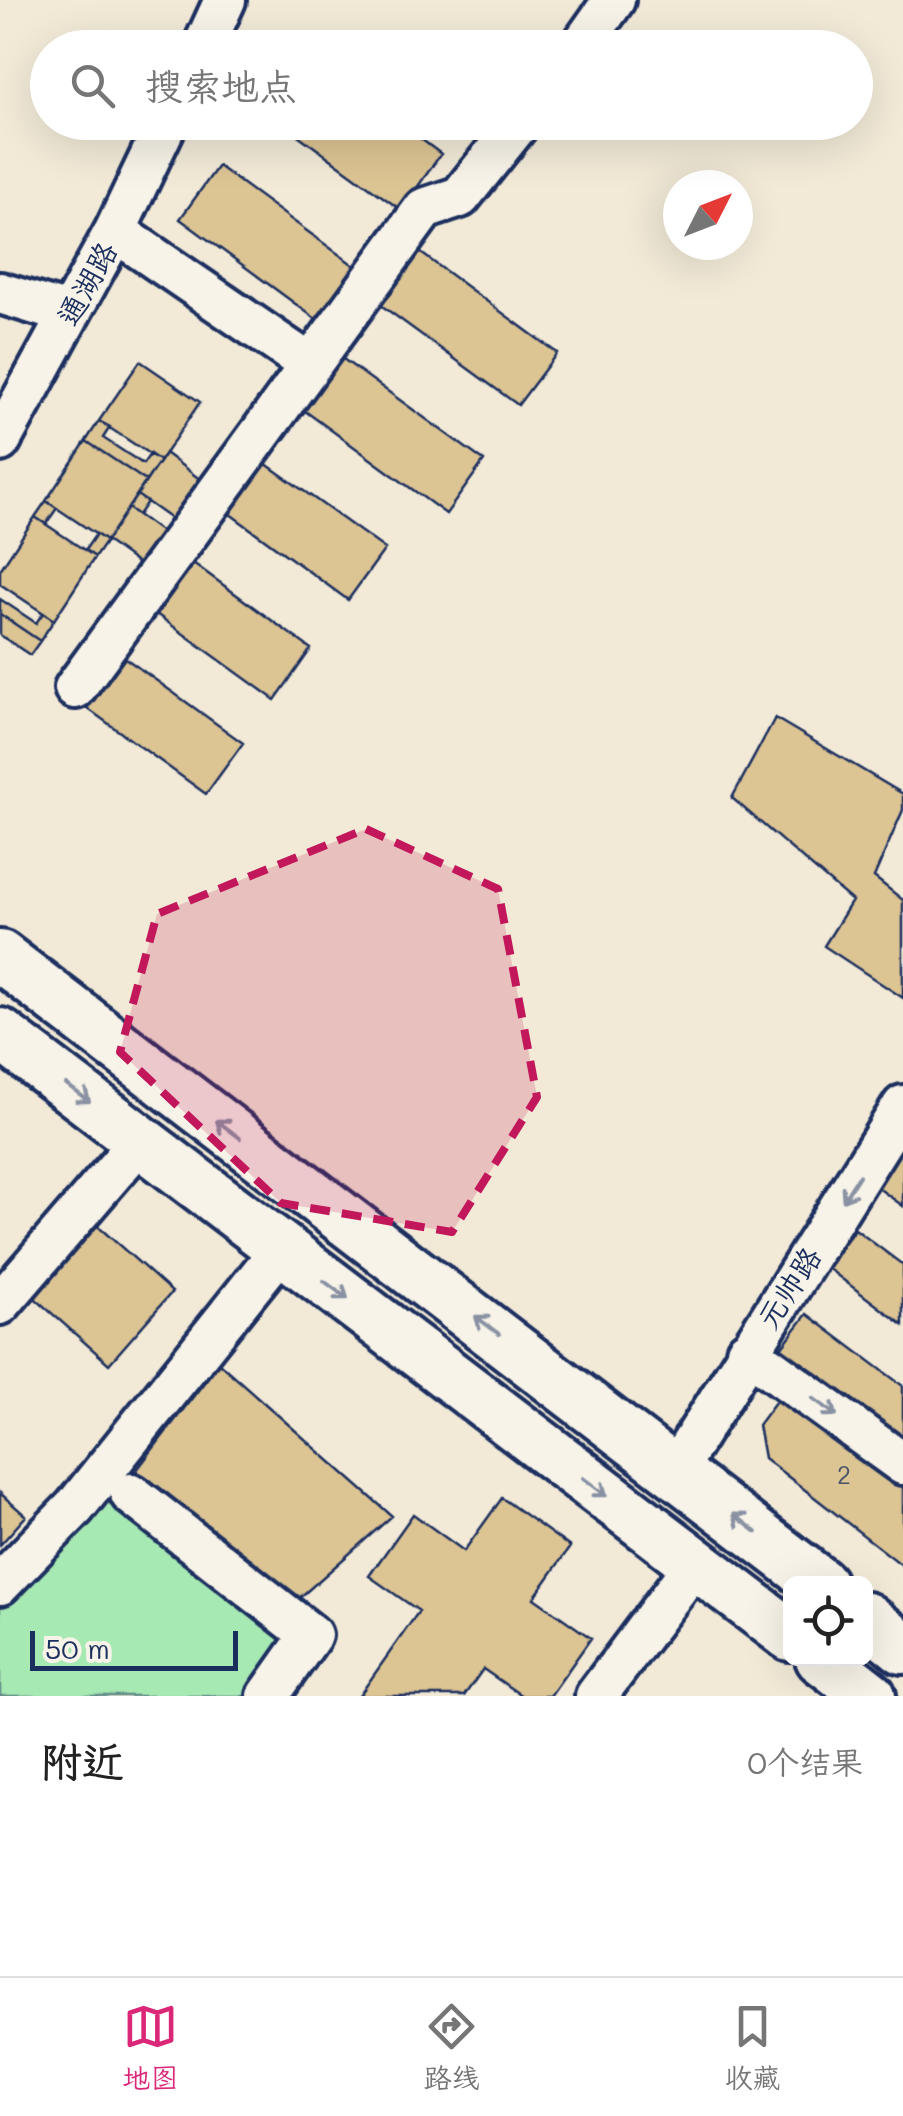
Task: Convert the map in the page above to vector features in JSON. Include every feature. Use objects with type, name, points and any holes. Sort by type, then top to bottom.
[{"type":"main road","points":[[0,956],[676,1469],[811,1576]]},
{"type":"main road","points":[[0,1034],[783,1630]]},
{"type":"main road","points":[[873,1624],[903,1648]]},
{"type":"main road","points":[[831,1666],[870,1696]]},
{"type":"street","points":[[212,30],[226,0]]},
{"type":"street","points":[[593,30],[614,0]]},
{"type":"street","name":"通湖路","points":[[0,441],[116,231],[159,140]]},
{"type":"street","points":[[75,688],[424,208],[460,197],[506,140]]},
{"type":"street","points":[[116,231],[309,364]]},
{"type":"street","points":[[0,292],[68,314]]},
{"type":"street","name":"元帅路","points":[[676,1469],[903,1108]]},
{"type":"street","points":[[0,1304],[141,1140]]},
{"type":"street","points":[[0,1584],[75,1507],[282,1248]]},
{"type":"street","points":[[747,1351],[903,1464]]},
{"type":"street","points":[[131,1494],[311,1635],[268,1696]]},
{"type":"street","points":[[596,1696],[707,1571]]},
{"type":"street","points":[[627,1696],[707,1571]]},
{"type":"highlighted area","points":[[366,829],[498,889],[537,1097],[452,1232],[281,1203],[120,1052],[157,914]]},
{"type":"green space","points":[[103,1496],[293,1639],[252,1696],[0,1696],[0,1606]]},
{"type":"building","points":[[305,140],[422,140],[441,154],[401,210]]},
{"type":"building","points":[[218,166],[359,269],[320,322],[180,219]]},
{"type":"building","points":[[417,250],[557,353],[518,405],[378,303]]},
{"type":"building","points":[[339,356],[484,461],[446,514],[301,408]]},
{"type":"building","points":[[140,361],[200,402],[160,461],[99,421]]},
{"type":"building","points":[[99,421],[110,427],[103,438],[143,464],[150,454],[160,461],[146,481],[86,441]]},
{"type":"building","points":[[86,441],[146,481],[106,541],[46,501]]},
{"type":"building","points":[[165,453],[209,486],[181,526],[137,495]]},
{"type":"building","points":[[262,461],[385,549],[348,600],[226,511]]},
{"type":"building","points":[[137,495],[147,502],[138,515],[128,508]]},
{"type":"building","points":[[46,501],[57,508],[46,524],[35,517]]},
{"type":"building","points":[[128,508],[171,539],[148,571],[106,541]]},
{"type":"building","points":[[35,517],[95,557],[54,620],[0,584],[0,570]]},
{"type":"building","points":[[96,534],[106,541],[95,557],[85,550]]},
{"type":"building","points":[[189,560],[311,649],[275,700],[152,611]]},
{"type":"building","points":[[0,599],[36,623],[43,613],[54,620],[40,641],[0,614]]},
{"type":"building","points":[[0,614],[40,641],[30,655],[0,635]]},
{"type":"building","points":[[121,655],[243,743],[206,794],[84,706]]},
{"type":"building","points":[[775,718],[903,794],[903,810],[874,877],[903,900],[903,998],[824,946],[852,901],[732,798]]},
{"type":"building","points":[[903,1146],[903,1206],[874,1185]]},
{"type":"building","points":[[92,1221],[172,1292],[109,1364],[29,1293]]},
{"type":"building","points":[[855,1229],[903,1265],[903,1325],[826,1267]]},
{"type":"building","points":[[807,1314],[903,1386],[903,1446],[778,1352]]},
{"type":"building","points":[[219,1363],[392,1516],[288,1608],[133,1475]]},
{"type":"building","points":[[787,1386],[903,1472],[903,1566],[764,1458],[758,1425]]},
{"type":"building","points":[[0,1493],[26,1516],[0,1545]]},
{"type":"building","points":[[502,1498],[570,1547],[534,1598],[591,1638],[550,1696],[522,1696],[483,1669],[464,1696],[359,1696],[419,1611],[369,1576],[413,1514],[464,1551]]}]
